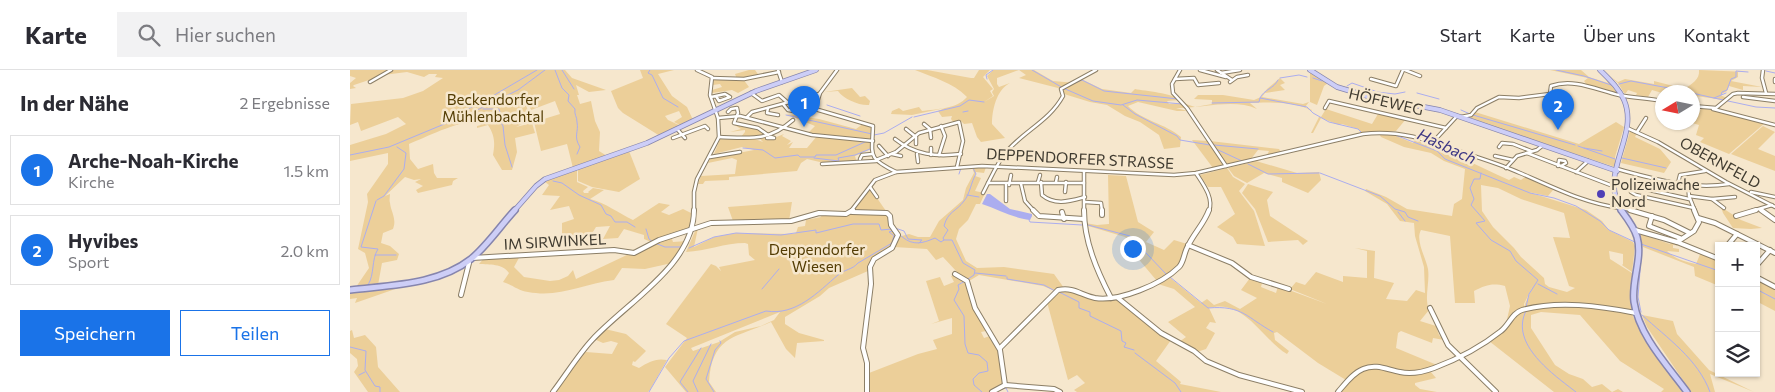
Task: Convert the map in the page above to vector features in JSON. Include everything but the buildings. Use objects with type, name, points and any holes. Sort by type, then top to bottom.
[{"type":"main road","points":[[350,290],[429,279],[449,272],[472,258],[542,181],[647,143],[752,93],[816,70]]},
{"type":"main road","points":[[1310,70],[1332,84],[1354,92],[1424,106],[1617,170]]},
{"type":"main road","points":[[1600,70],[1622,95],[1628,111],[1627,128],[1614,184],[1614,196],[1634,230],[1638,243],[1634,293],[1637,313],[1652,340],[1687,392]]},
{"type":"street","points":[[370,82],[390,70]]},
{"type":"street","points":[[697,70],[708,74],[712,78],[744,79],[778,71],[782,82]]},
{"type":"street","points":[[837,70],[834,76],[824,85],[814,105],[815,109],[871,125],[873,128],[872,154],[876,161],[896,172]]},
{"type":"street","points":[[982,193],[996,166],[1009,148],[1054,112],[1063,96],[1063,88],[1096,70]]},
{"type":"street","points":[[1180,70],[1172,84],[1173,93],[1187,108],[1226,166]]},
{"type":"street","points":[[1200,70],[1222,78],[1226,77]]},
{"type":"street","points":[[1217,70],[1231,81],[1248,75]]},
{"type":"street","points":[[1221,73],[1240,70]]},
{"type":"street","points":[[1371,79],[1396,86],[1404,70],[1420,76]]},
{"type":"street","points":[[1763,70],[1762,78],[1766,93]]},
{"type":"street","points":[[553,392],[592,340],[676,261],[688,242],[693,229],[695,186],[699,173],[719,136],[718,118],[711,98],[712,78]]},
{"type":"street","points":[[1175,79],[1194,78],[1198,85],[1219,83]]},
{"type":"street","points":[[1433,142],[1459,117],[1471,115],[1477,108],[1500,97],[1519,98],[1550,94],[1551,86],[1557,84],[1594,87],[1622,95],[1655,100]]},
{"type":"street","points":[[752,93],[762,101],[778,96],[787,103]]},
{"type":"street","points":[[1707,108],[1718,107],[1738,93],[1775,94]]},
{"type":"street","points":[[711,98],[716,96],[726,94],[730,97],[718,101],[716,96]]},
{"type":"street","points":[[769,111],[795,100],[820,94]]},
{"type":"street","points":[[1743,97],[1775,101]]},
{"type":"street","points":[[783,104],[787,109],[794,111],[799,107],[795,100]]},
{"type":"street","name":"HÖFEWEG","points":[[1325,108],[1332,101],[1366,111],[1407,118],[1446,128]]},
{"type":"street","points":[[1700,107],[1775,125]]},
{"type":"street","points":[[728,112],[737,108],[735,124],[758,128],[767,136]]},
{"type":"street","points":[[747,117],[752,112],[769,111],[778,114]]},
{"type":"street","points":[[718,118],[747,117],[808,134],[873,141]]},
{"type":"street","points":[[1637,132],[1646,118]]},
{"type":"street","points":[[719,136],[758,140],[784,127],[793,120]]},
{"type":"street","points":[[941,120],[947,125]]},
{"type":"street","points":[[822,164],[876,161],[892,154],[915,136],[930,129],[959,122],[963,134],[961,154],[957,167]]},
{"type":"street","points":[[924,124],[930,129],[931,138]]},
{"type":"street","points":[[673,138],[704,126],[708,129]]},
{"type":"street","points":[[939,156],[945,136],[941,126]]},
{"type":"street","name":"OBERNFELD","points":[[1627,128],[1658,142],[1730,184],[1774,206]]},
{"type":"street","points":[[677,129],[685,138]]},
{"type":"street","points":[[906,129],[915,136],[916,144]]},
{"type":"street","name":"DEPPENDORFER STRASSE","points":[[852,212],[876,179],[896,172],[996,166],[1164,176],[1196,173],[1364,134],[1381,132],[1401,133],[1433,142],[1506,168],[1581,200],[1652,216],[1690,233]]},
{"type":"street","points":[[895,139],[917,154],[939,156],[961,154]]},
{"type":"street","points":[[1499,147],[1502,142],[1506,142],[1533,152]]},
{"type":"street","points":[[879,146],[888,156]]},
{"type":"street","points":[[1506,168],[1519,155],[1533,152],[1542,146]]},
{"type":"street","points":[[931,148],[931,156]]},
{"type":"street","points":[[709,157],[740,152]]},
{"type":"street","points":[[1527,153],[1559,166],[1614,184],[1689,198],[1725,200],[1734,197]]},
{"type":"street","points":[[860,159],[861,156],[872,154]]},
{"type":"street","points":[[892,154],[901,156]]},
{"type":"street","points":[[917,154],[918,162]]},
{"type":"street","points":[[1495,156],[1514,160]]},
{"type":"street","points":[[1576,172],[1588,161]]},
{"type":"street","points":[[1617,170],[1709,188],[1730,184]]},
{"type":"street","points":[[1678,183],[1680,175],[1706,170]]},
{"type":"street","points":[[1084,172],[1084,219],[1098,272],[1111,298]]},
{"type":"street","points":[[1000,348],[1058,290],[1076,290],[1093,298],[1118,298],[1156,283],[1180,266],[1188,245],[1205,222],[1211,205],[1206,188],[1196,173]]},
{"type":"street","points":[[1006,201],[1008,185],[1012,175]]},
{"type":"street","points":[[1040,175],[1042,195],[1050,201],[1085,200],[1101,203],[1102,215]]},
{"type":"street","points":[[1029,183],[1030,176]]},
{"type":"street","points":[[1056,182],[1057,177]]},
{"type":"street","points":[[1074,178],[1074,183]]},
{"type":"street","points":[[1064,192],[1066,182]]},
{"type":"street","points":[[988,184],[1084,183]]},
{"type":"street","points":[[1021,184],[1025,201],[1037,215],[1064,219],[1084,219]]},
{"type":"street","points":[[1634,230],[1679,240],[1696,228],[1698,218],[1689,198],[1688,185]]},
{"type":"street","points":[[1629,186],[1631,192],[1636,196],[1694,208]]},
{"type":"street","points":[[870,187],[878,197]]},
{"type":"street","points":[[1750,193],[1775,197]]},
{"type":"street","points":[[1712,199],[1724,208]]},
{"type":"street","points":[[1736,216],[1774,206]]},
{"type":"street","points":[[867,392],[867,363],[863,348],[871,284],[870,267],[874,259],[892,248],[898,236],[892,227],[890,216],[885,209]]},
{"type":"street","points":[[1760,210],[1775,220]]},
{"type":"street","points":[[1062,212],[1064,219]]},
{"type":"street","points":[[693,229],[711,223],[793,221],[816,214],[887,213]]},
{"type":"street","points":[[1652,216],[1649,226],[1715,257]]},
{"type":"street","points":[[1698,218],[1715,223],[1775,253]]},
{"type":"street","name":"IM SIRWINKEL","points":[[472,258],[614,250],[632,254],[659,240],[693,229]]},
{"type":"street","points":[[1730,242],[1737,234]]},
{"type":"street","points":[[1188,245],[1232,263],[1251,277],[1289,289]]},
{"type":"street","points":[[1760,261],[1770,250]]},
{"type":"street","points":[[461,295],[469,263],[467,262]]},
{"type":"street","points":[[955,274],[967,280],[972,301],[988,332],[1000,348],[1005,385]]},
{"type":"street","points":[[1760,279],[1775,287]]},
{"type":"street","points":[[1118,298],[1161,333],[1194,351],[1206,361],[1239,375],[1285,390],[1302,392]]},
{"type":"street","points":[[1338,392],[1356,372],[1366,366],[1377,365],[1404,372],[1417,372],[1460,358],[1507,327],[1516,312],[1544,306],[1571,306],[1613,308],[1637,313]]},
{"type":"street","points":[[1430,308],[1444,340],[1496,392]]},
{"type":"street","points":[[992,392],[1005,385],[1054,389],[1060,392]]},
{"type":"green space","name":"Beckendorfer Mühlenbachtal","points":[[350,70],[565,70],[572,78],[606,90],[589,92],[576,85],[580,104],[591,101],[595,121],[600,132],[599,151],[607,156],[573,168],[567,144],[541,151],[534,122],[560,114],[555,101],[531,110],[526,98],[524,99],[528,111],[514,116],[527,113],[529,116],[525,118],[526,122],[516,127],[532,123],[535,133],[515,138],[517,152],[512,170],[502,170],[493,155],[494,140],[492,133],[488,125],[477,128],[477,126],[481,125],[479,122],[453,126],[409,144],[410,159],[418,169],[433,164],[434,173],[437,178],[458,178],[453,181],[452,185],[418,193],[416,190],[423,186],[415,182],[421,179],[414,180],[405,177],[385,196],[390,194],[394,222],[393,229],[383,233],[381,243],[390,246],[399,254],[397,260],[382,263],[378,285],[356,287],[369,268],[365,253],[358,249],[368,202],[367,194],[388,164],[388,153],[350,161],[350,145],[386,134],[406,124],[398,117],[361,131],[358,122],[350,125],[351,104],[403,98],[423,91],[443,78],[435,77],[437,74],[429,74],[424,77],[407,72],[383,75],[370,82],[369,80],[354,85],[356,88],[350,89],[350,83],[356,78],[350,76]]},
{"type":"green space","points":[[640,70],[674,70],[658,74],[672,96],[687,107],[693,120],[682,126],[674,122],[682,117],[679,111],[665,116],[668,120],[681,126],[660,136],[623,113],[618,108],[611,91],[643,78]]},
{"type":"green space","points":[[755,70],[760,77],[743,79],[749,87],[738,93],[732,90],[712,93],[712,90],[722,87],[720,84],[713,85],[714,78],[737,79],[735,74]]},
{"type":"green space","points":[[915,70],[927,70],[974,78],[979,70],[990,70],[983,77],[993,89],[990,91],[993,96],[984,102],[994,96],[992,92],[994,89],[987,76],[993,70],[1019,70],[997,78],[999,87],[1010,83],[1005,86],[998,96],[992,119],[992,124],[1005,138],[981,142],[972,123],[964,124],[961,121],[954,123],[951,119],[952,116],[942,117],[938,111],[958,104],[967,97],[949,84]]},
{"type":"green space","points":[[1019,70],[1034,70],[1053,81],[1076,83],[1081,79],[1102,89],[1131,93],[1135,89],[1165,94],[1179,100],[1167,101],[1169,104],[1183,103],[1195,107],[1212,104],[1212,100],[1194,99],[1198,95],[1223,95],[1254,100],[1261,97],[1267,89],[1280,78],[1285,83],[1280,85],[1285,90],[1265,93],[1262,97],[1303,104],[1309,102],[1305,107],[1312,110],[1299,105],[1273,102],[1250,103],[1257,109],[1238,104],[1227,104],[1186,108],[1176,108],[1188,111],[1177,111],[1138,102],[1128,106],[1133,111],[1181,137],[1180,147],[1164,149],[1159,135],[1140,122],[1125,116],[1107,105],[1064,94],[1062,89],[1066,86],[1058,88],[1019,78],[1026,75]]},
{"type":"green space","points":[[1550,70],[1581,70],[1589,77],[1608,83],[1604,76],[1618,94],[1587,85],[1584,81],[1588,78]]},
{"type":"green space","points":[[1699,70],[1738,72],[1738,77],[1731,81],[1762,87],[1743,86],[1743,90],[1729,86],[1727,91],[1720,95],[1727,98],[1724,100],[1700,97],[1700,85],[1690,85],[1697,79]]},
{"type":"green space","points":[[1310,71],[1328,83],[1324,86],[1317,105],[1310,102]]},
{"type":"green space","points":[[1608,75],[1618,82],[1625,79],[1654,84],[1654,81],[1670,85],[1655,85],[1655,91],[1652,90],[1648,97],[1636,95],[1637,93],[1628,90],[1624,93],[1618,83]]},
{"type":"green space","points":[[852,88],[860,97],[865,96],[870,101],[869,105],[852,101],[838,91],[824,92]]},
{"type":"green space","points":[[1722,106],[1718,110],[1765,123],[1729,154],[1700,142],[1704,138],[1696,135],[1698,130],[1700,130],[1700,108],[1712,110]]},
{"type":"green space","points":[[919,107],[922,111],[944,108],[912,115],[891,114],[892,111],[899,108],[903,111]]},
{"type":"green space","points":[[1326,109],[1372,124],[1378,114],[1406,119],[1396,131],[1361,133],[1358,129],[1342,124],[1339,125],[1321,118],[1313,133],[1311,133],[1319,117],[1321,117]]},
{"type":"green space","points":[[1475,112],[1579,144],[1616,122],[1624,127],[1615,157],[1615,167],[1463,117]]},
{"type":"green space","points":[[786,114],[819,119],[856,129],[864,123],[872,127],[872,139],[808,133],[815,126]]},
{"type":"green space","points":[[733,124],[759,129],[764,133],[755,139],[763,142],[760,139],[764,137],[774,138],[784,134],[782,136],[791,141],[787,145],[793,142],[789,148],[807,148],[817,136],[871,142],[871,149],[855,156],[857,163],[824,163],[807,159],[801,163],[797,171],[729,177],[729,180],[705,181],[703,184],[698,184],[701,176],[735,174],[737,160],[732,158],[708,163],[711,158],[754,150],[742,147],[714,154],[721,137],[740,138],[745,132],[745,130],[730,132],[741,129]]},
{"type":"green space","points":[[1763,126],[1775,132],[1758,149],[1775,156],[1775,171],[1731,154]]},
{"type":"green space","points":[[1630,131],[1637,133],[1635,137],[1660,149],[1671,162],[1664,173],[1621,163]]},
{"type":"green space","points":[[1389,133],[1413,143],[1415,140],[1427,144],[1509,180],[1514,177],[1521,180],[1525,177],[1553,190],[1548,196],[1528,192],[1586,210],[1602,221],[1609,230],[1633,242],[1635,246],[1632,272],[1622,265],[1623,254],[1609,251],[1610,259],[1632,273],[1632,315],[1683,392],[1661,392],[1664,389],[1620,361],[1580,315],[1541,312],[1531,315],[1531,328],[1555,365],[1569,374],[1583,379],[1592,387],[1602,384],[1612,392],[1554,392],[1489,341],[1508,328],[1515,315],[1526,310],[1525,304],[1533,286],[1524,304],[1525,308],[1514,312],[1506,324],[1510,306],[1505,286],[1489,285],[1482,287],[1474,291],[1475,303],[1455,303],[1450,236],[1421,230],[1419,239],[1428,269],[1427,300],[1429,310],[1420,321],[1436,326],[1439,335],[1444,340],[1433,338],[1432,343],[1401,331],[1398,333],[1396,348],[1437,365],[1421,371],[1411,372],[1371,365],[1364,367],[1346,380],[1318,363],[1277,332],[1274,333],[1275,340],[1289,351],[1287,354],[1242,314],[1221,306],[1209,308],[1216,323],[1210,322],[1206,328],[1215,333],[1206,349],[1197,352],[1179,342],[1186,337],[1168,322],[1195,307],[1174,289],[1158,284],[1168,276],[1201,303],[1207,299],[1214,305],[1225,301],[1240,309],[1257,298],[1241,290],[1250,278],[1262,283],[1261,287],[1276,293],[1278,286],[1327,304],[1290,289],[1296,282],[1305,285],[1316,272],[1343,282],[1343,276],[1367,278],[1367,251],[1355,248],[1375,251],[1374,278],[1394,283],[1386,299],[1407,301],[1416,290],[1425,293],[1424,267],[1415,236],[1414,223],[1400,221],[1387,204],[1365,191],[1366,189],[1386,197],[1407,209],[1452,216],[1454,204],[1462,199],[1465,169],[1444,161],[1431,153],[1404,147],[1381,137],[1379,134]],"holes":[[[1481,185],[1498,188],[1521,199],[1564,213],[1570,238],[1553,237],[1569,286],[1575,288],[1567,292],[1549,287],[1545,284],[1544,278],[1493,227],[1482,211]]]},
{"type":"green space","points":[[1192,140],[1208,141],[1225,165],[1213,168]]},
{"type":"green space","points":[[1210,141],[1279,149],[1281,152],[1267,155],[1269,151],[1258,150],[1251,159],[1226,165]]},
{"type":"green space","points":[[629,151],[640,179],[619,192],[592,187],[578,181],[578,168]]},
{"type":"green space","points":[[1256,161],[1297,173],[1319,172],[1321,180],[1308,193],[1282,182],[1282,178],[1264,173],[1247,183],[1234,176],[1228,168]]},
{"type":"green space","points":[[972,167],[986,167],[984,173],[976,172],[975,176],[981,178],[975,191],[985,193],[980,204],[976,204],[968,220],[959,229],[956,239],[966,261],[977,268],[1004,267],[1054,274],[1064,288],[1055,291],[1043,286],[979,275],[969,281],[956,274],[957,272],[943,257],[936,260],[927,249],[894,247],[898,237],[909,234],[918,237],[930,237],[939,221],[963,200],[966,188],[974,173]]},
{"type":"green space","points":[[1227,168],[1233,177],[1245,184],[1239,191],[1254,211],[1265,246],[1237,244],[1233,237],[1217,227],[1235,214],[1221,187],[1208,187],[1200,175]]},
{"type":"green space","points":[[577,169],[577,182],[588,187],[583,191],[584,193],[589,193],[593,188],[604,190],[590,199],[633,220],[659,203],[670,205],[661,212],[669,215],[683,209],[691,213],[690,228],[651,242],[644,239],[644,235],[624,229],[618,238],[603,239],[610,226],[596,227],[591,235],[562,236],[562,223],[574,219],[569,206],[550,210],[560,196],[542,195],[549,185],[544,181]]},
{"type":"green space","points":[[1108,175],[1126,176],[1138,222],[1154,232],[1146,242],[1164,250],[1174,240],[1187,244],[1179,265],[1157,281],[1125,243],[1129,241],[1125,237],[1085,225],[1085,223],[1109,224]]},
{"type":"green space","points":[[1248,184],[1273,192],[1267,200],[1270,216],[1308,241],[1303,245],[1298,240],[1268,242],[1255,209],[1242,193]]},
{"type":"green space","points":[[870,188],[886,211],[854,211]]},
{"type":"green space","points":[[792,202],[789,221],[733,221],[728,207]]},
{"type":"green space","points":[[1721,207],[1741,220],[1762,228],[1733,228]]},
{"type":"green space","name":"Deppendorfer Wiesen","points":[[822,214],[888,214],[895,231],[893,233],[896,234],[890,249],[872,261],[868,271],[829,288],[820,296],[785,317],[785,324],[799,333],[824,341],[797,343],[795,358],[786,349],[771,322],[763,325],[774,320],[780,312],[691,348],[693,351],[719,342],[735,332],[760,326],[728,340],[715,355],[709,382],[716,392],[686,392],[665,367],[687,338],[666,324],[711,264],[721,271],[719,267],[755,260],[749,255],[748,244],[745,243],[686,252],[696,229],[698,228],[694,247],[714,237],[736,233],[792,234],[796,233],[798,227],[805,226],[806,220],[821,217]]},
{"type":"green space","points":[[1638,233],[1670,244],[1672,241],[1685,246],[1673,245],[1673,248],[1679,249],[1679,252],[1667,251],[1684,261],[1696,264],[1701,252],[1715,258],[1715,284],[1695,276],[1694,267],[1643,247]]},
{"type":"green space","points":[[671,236],[673,242],[687,241],[672,263],[645,269],[622,268],[614,280],[561,292],[540,293],[521,290],[503,282],[509,273],[503,268],[496,265],[479,264],[485,257],[520,256],[514,267],[524,277],[550,281],[559,280],[568,276],[573,270],[576,279]]},
{"type":"green space","points":[[955,275],[966,280],[958,285],[966,281],[969,297],[986,331],[981,332],[984,338],[990,336],[998,349],[1003,382],[990,392],[869,392],[869,373],[918,354],[937,349],[933,340],[952,334],[952,318],[931,324],[939,321],[926,281],[940,277],[944,286],[954,282],[951,276]]},
{"type":"green space","points":[[1760,280],[1775,288],[1775,311],[1760,303]]},
{"type":"green space","points":[[428,281],[401,287],[355,303],[357,298],[350,299],[350,291]]},
{"type":"green space","points":[[1066,290],[1089,298],[1119,300],[1171,340],[1156,361],[1181,382],[1180,384],[1221,392],[1077,392],[1074,390],[1085,383],[1077,375],[1068,380],[1047,302],[1057,292]]},
{"type":"green space","points":[[1642,315],[1673,321],[1677,334],[1709,370],[1715,373],[1715,376],[1710,374],[1715,392],[1691,392],[1647,327]]},
{"type":"green space","points":[[605,329],[626,334],[646,351],[635,362],[633,361],[632,365],[639,368],[656,360],[667,360],[648,392],[556,392],[582,354],[586,352],[612,354],[618,343],[611,341],[603,343],[594,339]]},
{"type":"green space","points":[[352,330],[354,338],[365,335],[376,347],[378,367],[400,392],[368,392],[354,372],[358,366],[357,359],[350,353],[350,331]]},
{"type":"green space","points":[[1371,366],[1404,373],[1430,371],[1436,378],[1415,383],[1415,385],[1420,389],[1437,392],[1340,392],[1362,370]]},
{"type":"green space","points":[[1717,377],[1723,377],[1754,392]]},
{"type":"green space","points":[[1618,389],[1623,392],[1612,392]]},
{"type":"water","points":[[987,194],[990,194],[1010,209],[1032,214],[1030,220],[982,204]]},
{"type":"waterway","points":[[350,155],[389,147],[466,115],[465,110],[479,104],[537,70]]},
{"type":"waterway","points":[[467,115],[518,90],[545,70]]},
{"type":"waterway","points":[[555,70],[562,88],[569,95],[568,101],[575,109],[577,140],[580,147],[577,154]]},
{"type":"waterway","points":[[562,70],[574,89]]},
{"type":"waterway","points":[[650,70],[648,73],[652,75],[663,98],[678,107]]},
{"type":"waterway","points":[[987,79],[986,75],[993,70]]},
{"type":"waterway","name":"Hasbach","points":[[1032,70],[1063,88],[1093,101],[1121,105],[1137,100],[1182,104]]},
{"type":"waterway","points":[[1556,70],[1584,76],[1611,85]]},
{"type":"waterway","points":[[1721,95],[1722,92],[1727,90],[1731,79],[1736,77],[1736,71],[1748,72]]},
{"type":"waterway","points":[[1766,71],[1775,73]]},
{"type":"waterway","points":[[1280,78],[1299,75],[1307,77]]},
{"type":"waterway","points":[[1313,78],[1322,81]]},
{"type":"waterway","points":[[1071,85],[1082,80],[1104,91],[1178,99]]},
{"type":"waterway","points":[[1260,98],[1278,80]]},
{"type":"waterway","points":[[1619,84],[1631,81],[1655,85]]},
{"type":"waterway","points":[[1347,86],[1352,83],[1375,91]]},
{"type":"waterway","points":[[1377,92],[1395,94],[1405,92]]},
{"type":"waterway","points":[[1417,93],[1439,99]]},
{"type":"waterway","points":[[1714,98],[1726,93]]},
{"type":"waterway","points":[[1700,95],[1714,98]]},
{"type":"waterway","name":"Hasbach","points":[[1212,103],[1259,102],[1260,98]]},
{"type":"waterway","name":"Hasbach","points":[[1260,98],[1307,107],[1313,113],[1329,122],[1358,129],[1362,133]]},
{"type":"waterway","points":[[1714,98],[1756,107],[1775,108]]},
{"type":"waterway","points":[[914,117],[960,106],[969,100],[984,102]]},
{"type":"waterway","points":[[827,105],[860,116]]},
{"type":"waterway","points":[[1123,105],[1135,114],[1177,136],[1180,140],[1210,145]]},
{"type":"waterway","points":[[483,109],[499,109],[501,116],[498,118],[503,126],[505,145],[512,167]]},
{"type":"waterway","points":[[1461,110],[1470,114]]},
{"type":"waterway","points":[[963,112],[968,111]]},
{"type":"waterway","points":[[786,115],[872,134]]},
{"type":"waterway","points":[[1473,115],[1575,145]]},
{"type":"waterway","points":[[874,135],[884,133],[912,117]]},
{"type":"waterway","name":"Hasbach","points":[[1395,135],[1437,151],[1445,159],[1481,173]]},
{"type":"waterway","points":[[743,148],[763,150],[775,158],[798,155],[800,157],[815,157],[816,155],[836,155],[865,142]]},
{"type":"waterway","points":[[1214,145],[1258,149]]},
{"type":"waterway","points":[[1578,146],[1615,159]]},
{"type":"waterway","points":[[377,200],[384,196],[404,169],[406,153],[397,147]]},
{"type":"waterway","points":[[1214,148],[1242,161]]},
{"type":"waterway","points":[[1584,148],[1602,151]]},
{"type":"waterway","points":[[814,158],[839,161],[838,158],[855,155],[870,149]]},
{"type":"waterway","points":[[1622,158],[1666,168]]},
{"type":"waterway","points":[[1248,164],[1268,174],[1319,173]]},
{"type":"waterway","points":[[959,174],[961,168]]},
{"type":"waterway","points":[[968,195],[976,174],[973,168]]},
{"type":"waterway","points":[[1320,173],[1380,196],[1395,209],[1405,212],[1408,217],[1418,221]]},
{"type":"waterway","name":"Hasbach","points":[[1481,173],[1530,193],[1554,198],[1576,206],[1600,221],[1609,230],[1637,243]]},
{"type":"waterway","points":[[1481,173],[1480,179],[1474,179],[1470,188],[1474,199],[1471,205],[1485,221],[1476,223],[1491,240],[1510,251],[1516,261],[1538,280],[1529,294],[1526,307]]},
{"type":"waterway","points":[[553,181],[562,183],[579,195],[601,205],[606,214],[611,216],[615,222],[627,222],[635,227]]},
{"type":"waterway","points":[[944,240],[943,238],[948,230],[944,226],[946,221],[968,195]]},
{"type":"waterway","points":[[968,195],[979,197]]},
{"type":"waterway","points":[[375,255],[378,249],[361,247],[376,201]]},
{"type":"waterway","points":[[1398,212],[1405,221]]},
{"type":"waterway","points":[[1029,220],[1030,222],[1082,225]]},
{"type":"waterway","points":[[689,248],[714,237],[736,233],[781,235],[816,230],[816,233],[853,224],[879,224],[881,230],[892,229]]},
{"type":"waterway","points":[[1088,225],[1130,236],[1166,274]]},
{"type":"waterway","points":[[895,228],[904,231],[908,239],[922,240],[919,243]]},
{"type":"waterway","points":[[646,229],[649,239],[653,242]]},
{"type":"waterway","points":[[483,243],[494,231]]},
{"type":"waterway","points":[[892,231],[889,232],[893,235]]},
{"type":"waterway","points":[[649,392],[669,358],[684,341],[766,311],[777,312],[797,306],[841,273],[892,243],[894,235],[897,235]]},
{"type":"waterway","points":[[900,235],[909,241],[919,243]]},
{"type":"waterway","points":[[919,243],[935,238],[941,242],[944,240]]},
{"type":"waterway","points":[[944,240],[952,240],[963,263],[975,270],[974,275],[968,279]]},
{"type":"waterway","points":[[655,243],[665,247],[681,247]]},
{"type":"waterway","points":[[1641,244],[1715,270]]},
{"type":"waterway","points":[[1641,312],[1638,297],[1642,245]]},
{"type":"waterway","points":[[368,285],[372,276],[375,255]]},
{"type":"waterway","points":[[375,255],[396,255]]},
{"type":"waterway","points":[[762,289],[779,269]]},
{"type":"waterway","points":[[975,273],[1006,276]]},
{"type":"waterway","points":[[1007,277],[1007,279],[1044,285],[1055,291]]},
{"type":"waterway","points":[[1170,277],[1208,308],[1237,311],[1273,332]]},
{"type":"waterway","points":[[965,281],[958,285],[959,289],[954,300],[964,316],[965,344],[968,353],[979,355],[987,362],[988,371],[979,373],[973,379],[974,385],[982,392]]},
{"type":"waterway","points":[[1538,284],[1557,294]]},
{"type":"waterway","points":[[1760,291],[1775,299]]},
{"type":"waterway","points":[[1059,292],[1079,302],[1079,308],[1090,312],[1090,316],[1121,331],[1122,341],[1126,343],[1124,347],[1134,350]]},
{"type":"waterway","points":[[1526,311],[1522,323],[1529,347],[1546,368],[1576,392]]},
{"type":"waterway","points":[[1642,315],[1690,359],[1705,380],[1710,392]]},
{"type":"waterway","points":[[714,392],[706,379],[715,350],[721,343],[720,341]]},
{"type":"waterway","points":[[698,392],[693,381],[711,344]]},
{"type":"waterway","points":[[350,347],[366,351],[365,370],[375,386],[380,387],[380,392]]},
{"type":"waterway","points":[[688,392],[680,382],[701,348]]},
{"type":"waterway","points":[[1135,353],[1175,383],[1181,392]]},
{"type":"waterway","points":[[359,375],[365,372]]},
{"type":"waterway","points":[[999,390],[1006,388],[1008,392]]},
{"type":"place","name":"Arche-Noah-Kirche","points":[[804,127]]},
{"type":"place","name":"Hyvibes","points":[[1558,130]]},
{"type":"place","name":"Polizeiwache Nord","points":[[1601,194]]}]
